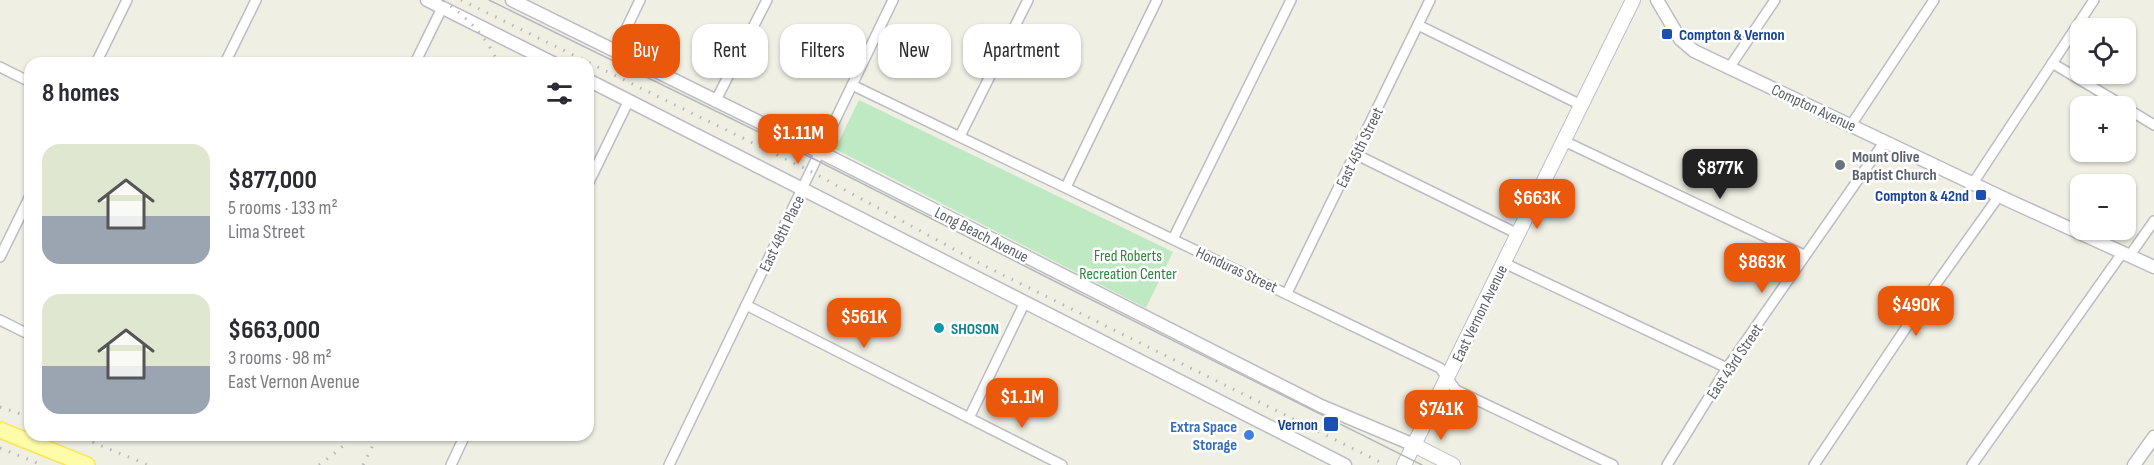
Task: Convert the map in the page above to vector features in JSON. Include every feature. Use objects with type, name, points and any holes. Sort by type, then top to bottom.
[{"type":"main road","name":"East Vernon Avenue","points":[[1404,465],[1633,0]]},
{"type":"main road","points":[[0,430],[24,440]]},
{"type":"main road","points":[[27,441],[87,465]]},
{"type":"main road","name":"Long Beach Avenue","points":[[1414,446],[1454,465]]},
{"type":"street","points":[[99,57],[127,0]]},
{"type":"street","points":[[228,57],[256,0]]},
{"type":"street","points":[[427,0],[541,57]]},
{"type":"street","name":"Long Beach Avenue","points":[[514,0],[612,50]]},
{"type":"street","points":[[628,24],[640,0]]},
{"type":"street","points":[[715,102],[767,0]]},
{"type":"street","name":"East 48th Place","points":[[669,465],[893,0]]},
{"type":"street","points":[[960,136],[1028,0]]},
{"type":"street","points":[[1066,187],[1157,0]]},
{"type":"street","points":[[1173,239],[1291,0]]},
{"type":"street","name":"East 45th Street","points":[[1287,293],[1430,0]]},
{"type":"street","name":"Compton Avenue","points":[[1657,0],[1684,44],[1729,68],[1998,196],[2154,267]]},
{"type":"street","points":[[1729,68],[1775,0]]},
{"type":"street","points":[[1851,125],[1934,0]]},
{"type":"street","points":[[1972,183],[2094,0]]},
{"type":"street","points":[[418,57],[442,8]]},
{"type":"street","points":[[1418,25],[1581,105]]},
{"type":"street","points":[[2052,63],[2107,96]]},
{"type":"street","points":[[0,67],[24,79]]},
{"type":"street","name":"Long Beach Avenue","points":[[667,78],[819,152],[1322,406],[1414,446]]},
{"type":"street","points":[[594,83],[1345,465]]},
{"type":"street","name":"Honduras Street","points":[[852,85],[1440,368],[1456,390],[1613,465]]},
{"type":"street","points":[[594,172],[629,100]]},
{"type":"street","points":[[2136,114],[2154,125]]},
{"type":"street","points":[[1564,141],[1804,255]]},
{"type":"street","name":"East 43rd Street","points":[[1667,465],[1727,368],[1885,141]]},
{"type":"street","points":[[1355,154],[1518,234]]},
{"type":"street","points":[[1814,465],[1998,196]]},
{"type":"street","points":[[2,250],[24,208]]},
{"type":"street","points":[[1972,465],[2127,254],[2154,221]]},
{"type":"street","points":[[1504,263],[1727,368]]},
{"type":"street","points":[[969,418],[1025,302]]},
{"type":"street","points":[[747,305],[1062,465]]},
{"type":"street","points":[[0,320],[24,332]]},
{"type":"street","points":[[2134,465],[2154,437]]},
{"type":"street","points":[[451,465],[462,441]]},
{"type":"street","points":[[1037,465],[1042,455]]},
{"type":"green space","name":"Fred Roberts Recreation Center","points":[[859,100],[1173,252],[1146,308],[835,149]]},
{"type":"tram line","points":[[489,0],[816,160],[1422,465]]},
{"type":"railway","points":[[443,0],[475,28],[495,57]]},
{"type":"railway","points":[[461,0],[577,57]]},
{"type":"railway","points":[[594,65],[810,171],[985,266],[1386,465]]},
{"type":"railway","points":[[0,407],[24,415]]},
{"type":"railway","points":[[90,441],[148,465]]},
{"type":"railway","points":[[319,465],[347,441]]},
{"type":"railway","points":[[363,465],[375,441]]},
{"type":"railway","points":[[0,448],[42,465]]},
{"type":"place","name":"Compton & Vernon","points":[[1667,34]]},
{"type":"place","name":"Mount Olive Baptist Church","points":[[1840,165]]},
{"type":"place","name":"Compton & 42nd","points":[[1981,195]]},
{"type":"place","name":"SHOSON","points":[[939,328]]},
{"type":"place","name":"Vernon","points":[[1331,424]]},
{"type":"place","name":"Extra Space Storage","points":[[1249,435]]}]
